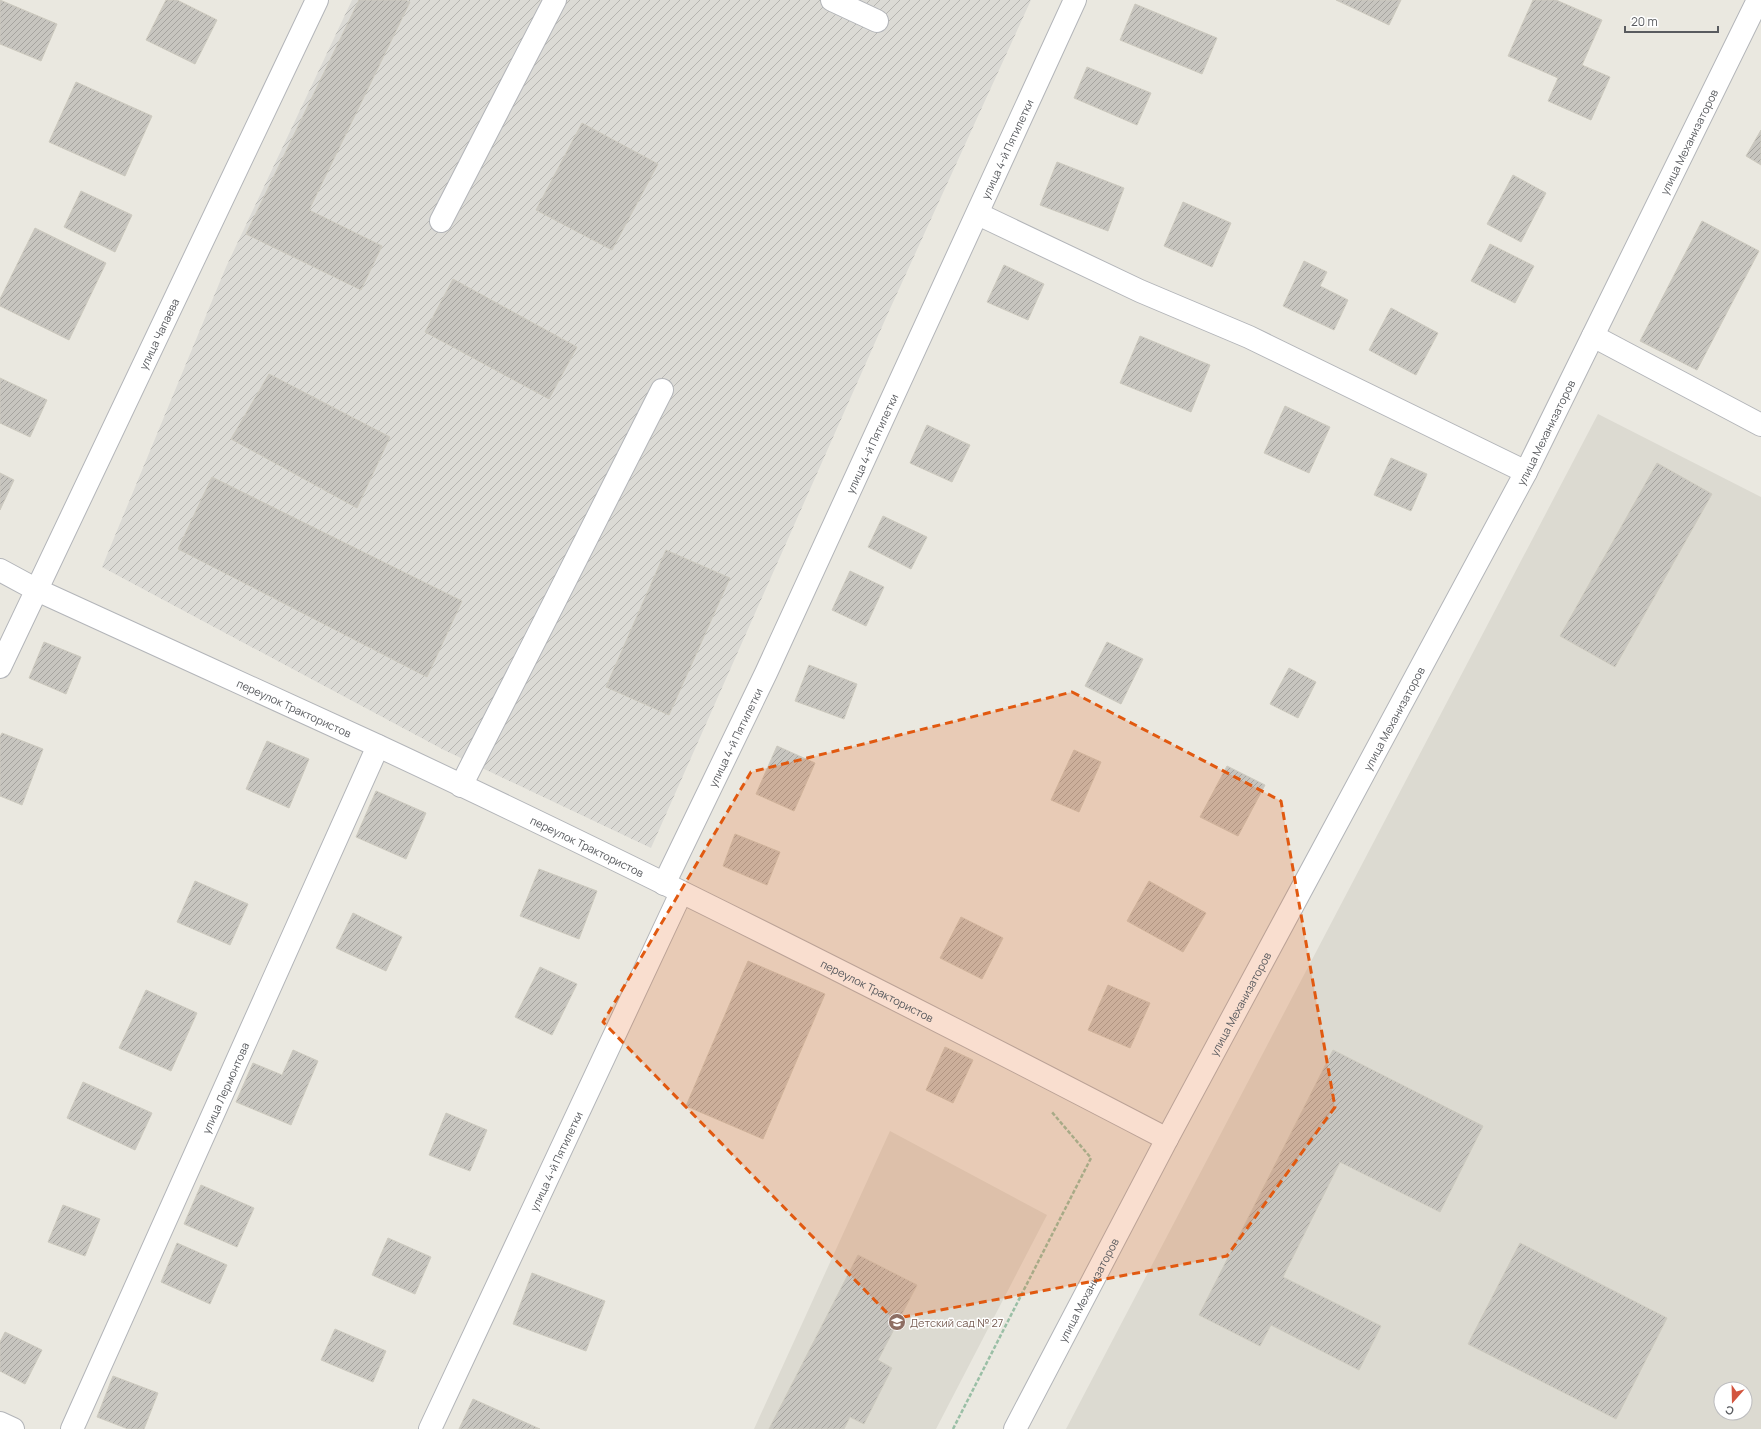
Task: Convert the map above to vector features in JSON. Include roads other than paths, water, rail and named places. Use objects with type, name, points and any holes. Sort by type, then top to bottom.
[{"type":"street","name":"улица Чапаева","points":[[0,667],[317,0]]},
{"type":"street","points":[[441,221],[555,0]]},
{"type":"street","points":[[832,0],[877,21]]},
{"type":"street","name":"улица 4-й Пятилетки","points":[[430,1429],[673,889],[766,673],[1075,0]]},
{"type":"street","name":"улица Механизаторов","points":[[1015,1429],[1166,1139],[1526,472],[1758,0]]},
{"type":"street","points":[[978,214],[1140,291],[1249,337],[1526,472]]},
{"type":"street","points":[[1593,336],[1761,425]]},
{"type":"street","points":[[460,786],[662,390]]},
{"type":"street","name":"переулок Трактористов","points":[[0,570],[37,590],[378,746],[673,889],[996,1050],[1166,1139]]},
{"type":"street","name":"улица Лермонтова","points":[[72,1429],[378,746]]},
{"type":"street","points":[[0,1423],[13,1429]]},
{"type":"place","name":"Детский сад № 27","points":[[897,1322]]}]
